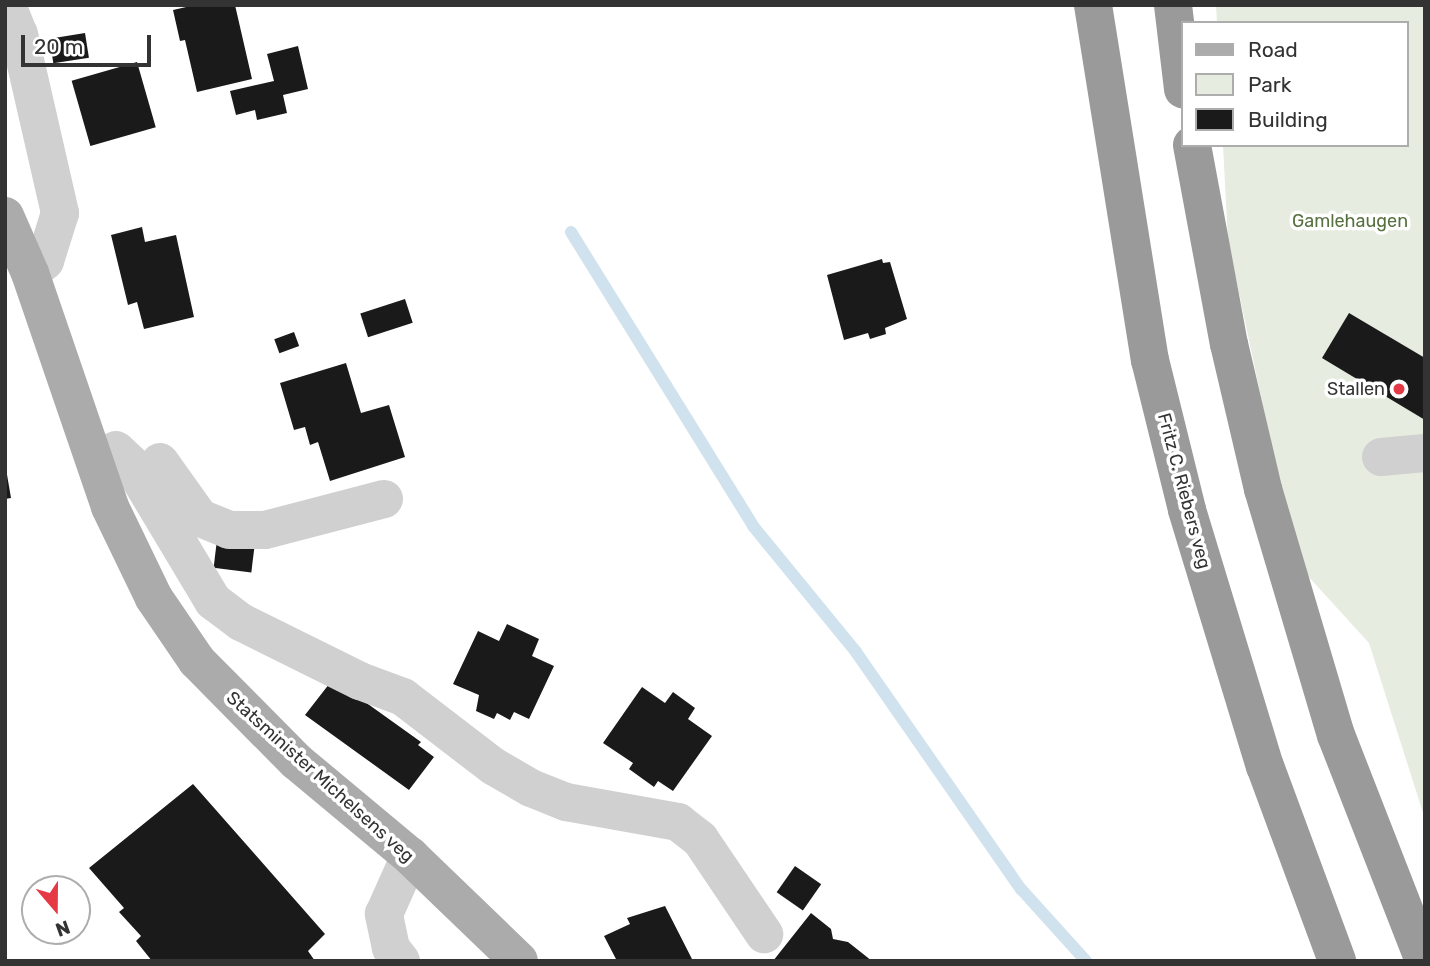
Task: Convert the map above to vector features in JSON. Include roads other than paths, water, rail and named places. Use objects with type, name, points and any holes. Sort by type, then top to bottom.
[{"type":"highway","name":"Fritz C. Riebers veg","points":[[1093,5],[1147,347],[1187,510],[1265,766],[1338,961]]},
{"type":"highway","points":[[1173,5],[1182,81]]},
{"type":"highway","points":[[1192,147],[1229,344],[1263,489],[1336,735],[1424,961]]},
{"type":"main road","name":"Statsminister Michelsens veg","points":[[5,216],[106,455],[131,554],[154,598],[197,661],[296,761],[410,856],[519,961]]},
{"type":"street","points":[[7,5],[19,34],[60,213],[45,261],[30,273]]},
{"type":"street","points":[[106,455],[141,440],[200,518],[229,530],[265,530],[384,499]]},
{"type":"street","points":[[1381,457],[1425,453]]},
{"type":"street","name":"Statsminister Michelsens veg","points":[[106,455],[131,464],[213,601],[232,615],[360,681],[403,696],[493,766],[531,788],[566,802],[678,822],[700,839],[764,934]]},
{"type":"street","points":[[401,961],[391,948],[384,914],[410,856]]},
{"type":"waterway","points":[[571,232],[753,526],[856,652],[1021,889],[1086,961]]},
{"type":"place","name":"Stallen","points":[[1399,389]]},
{"type":"park label","name":"Gamlehaugen","points":[[1350,221]]}]
